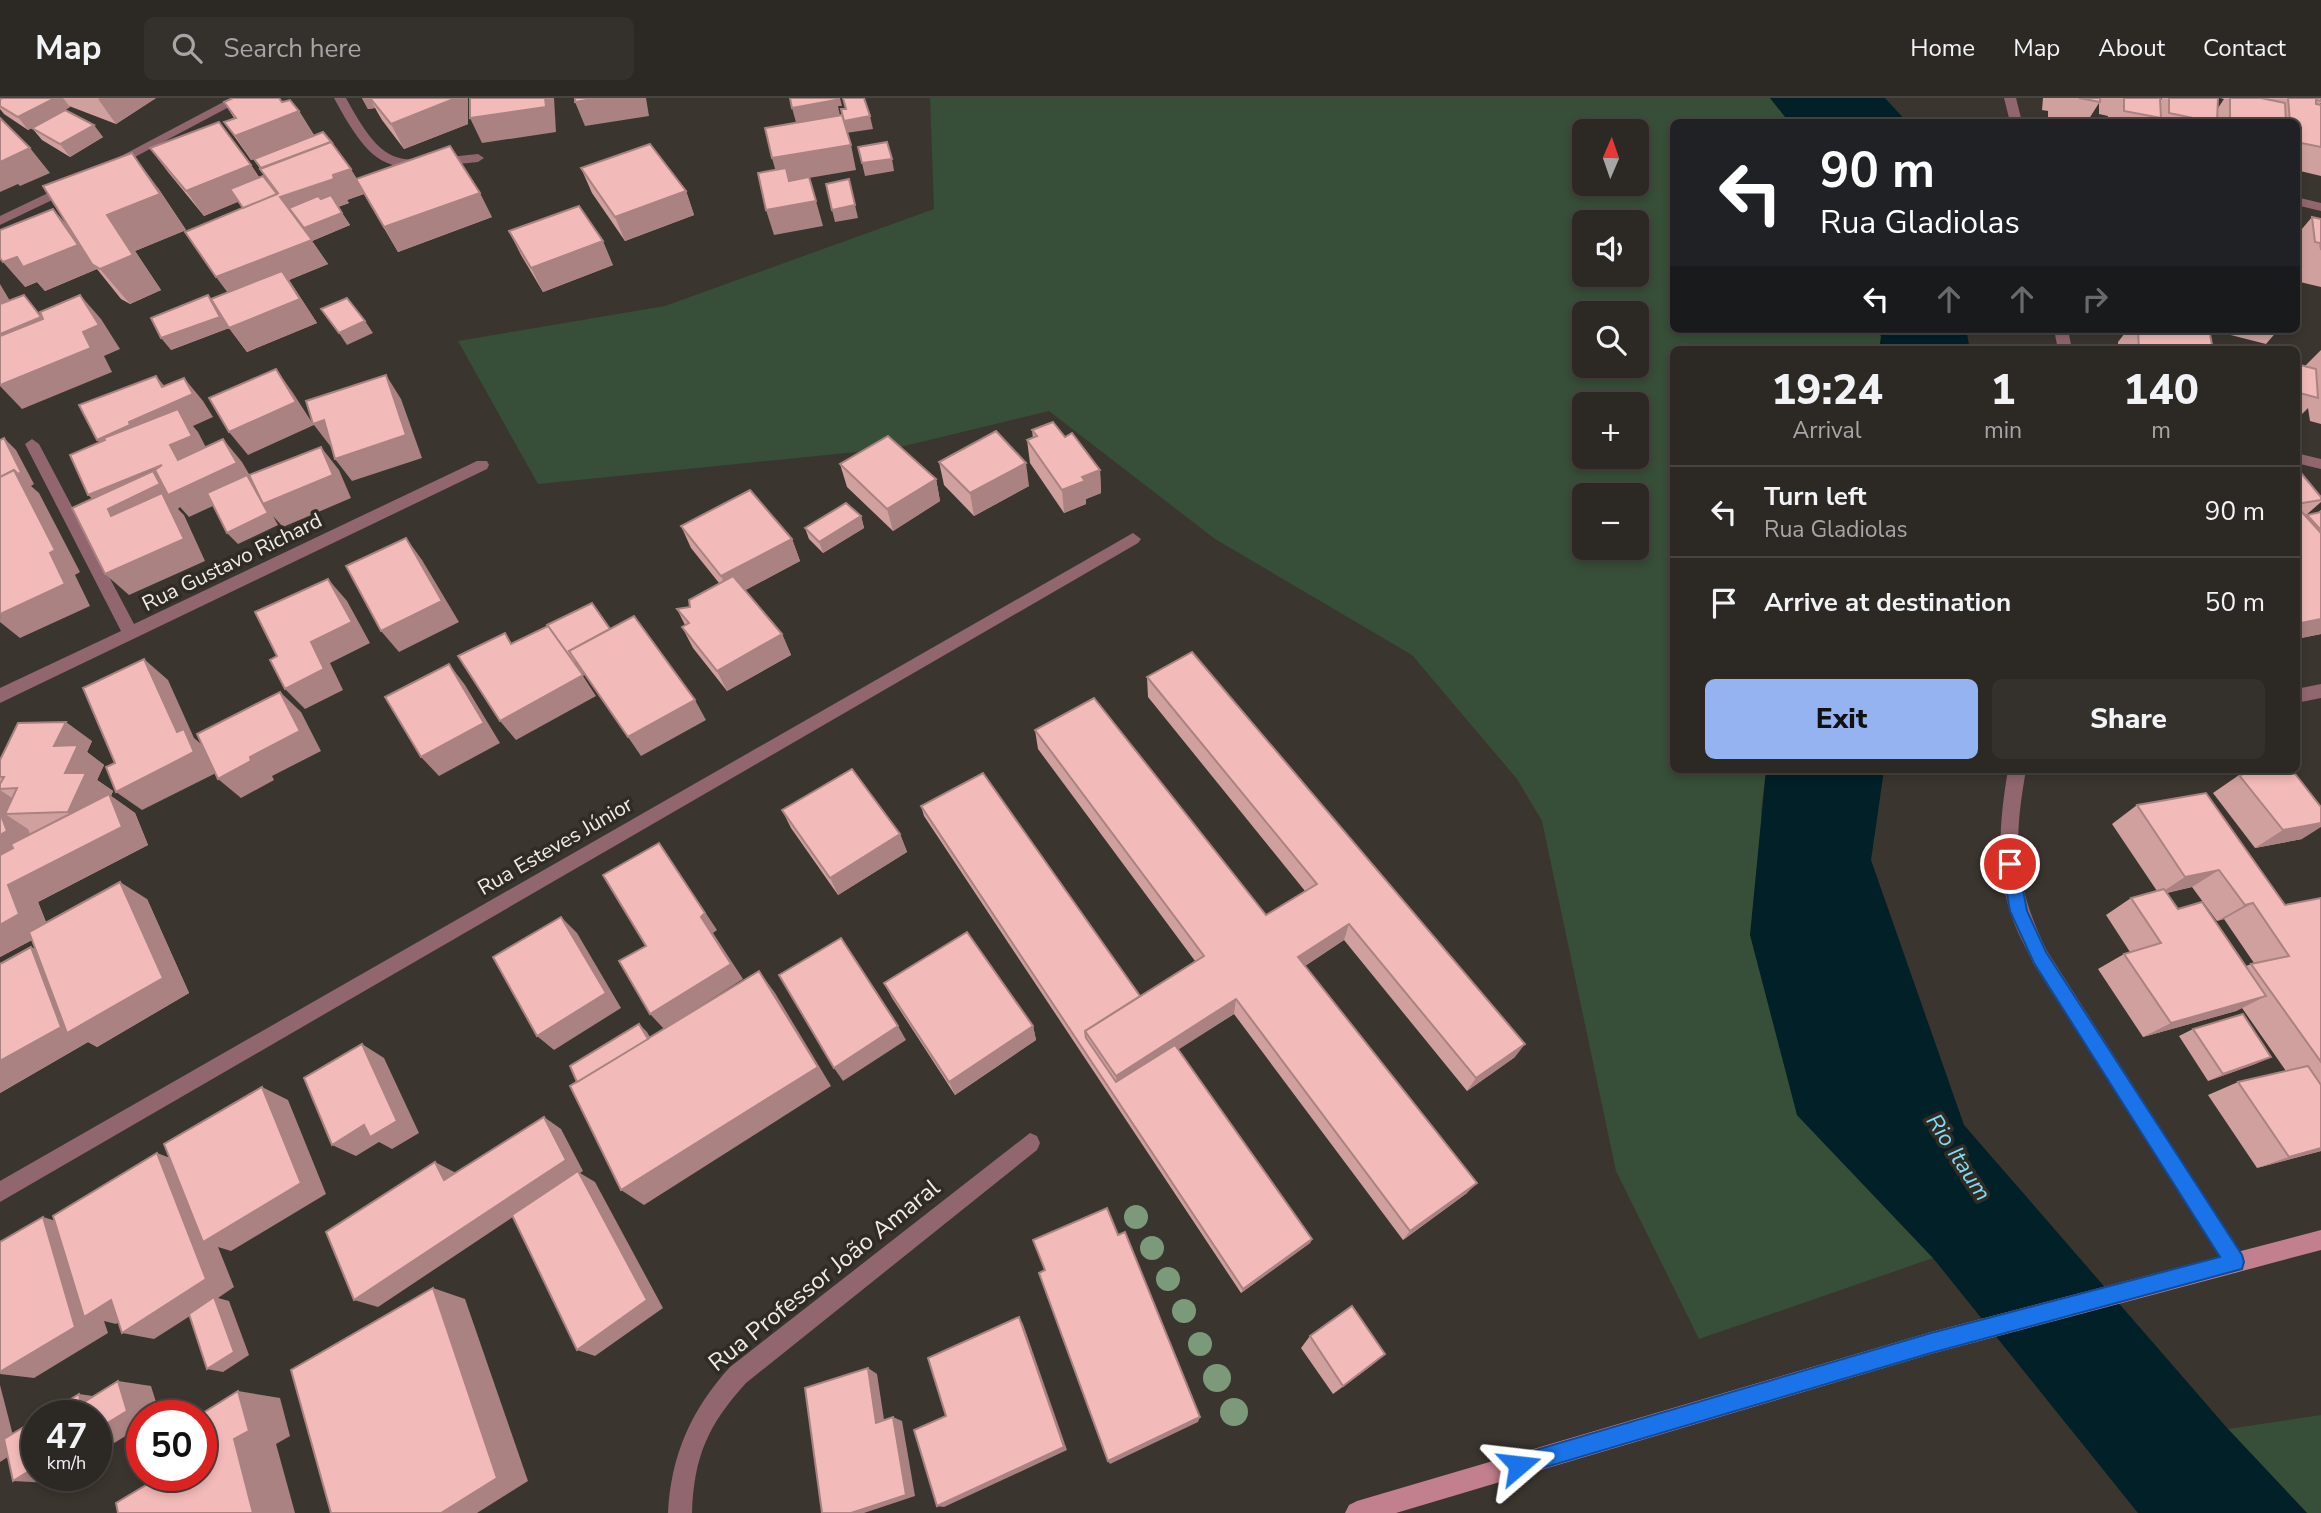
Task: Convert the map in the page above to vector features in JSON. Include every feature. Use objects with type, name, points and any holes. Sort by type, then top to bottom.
[{"type":"main road","points":[[1357,1513],[1931,1343],[2321,1240]]},
{"type":"street","points":[[105,168],[240,98]]},
{"type":"street","points":[[340,98],[356,126],[386,159],[408,163],[478,158]]},
{"type":"street","points":[[2010,98],[2015,119]]},
{"type":"street","points":[[0,221],[80,181]]},
{"type":"street","points":[[2300,202],[2321,206]]},
{"type":"street","points":[[32,444],[131,634]]},
{"type":"street","points":[[2300,459],[2321,464]]},
{"type":"street","name":"Rua Gustavo Richard","points":[[0,696],[482,465]]},
{"type":"street","name":"Rua Esteves Júnior","points":[[0,1192],[1133,539]]},
{"type":"street","points":[[2300,695],[2321,691]]},
{"type":"street","points":[[2017,773],[2010,864],[2019,911],[2040,957],[2235,1262]]},
{"type":"street","name":"Rua Professor João Amaral","points":[[680,1513],[680,1485],[691,1440],[712,1401],[738,1375],[1030,1143]]},
{"type":"green space","points":[[930,98],[1770,98],[1787,119],[1670,119],[1670,333],[1880,333],[1881,337],[1880,346],[1670,346],[1670,773],[1766,773],[1761,811],[1797,1115],[1933,1258],[1699,1339],[1616,1171],[1542,821],[1517,779],[1412,655],[1215,539],[1049,411],[896,448],[538,484],[458,341],[665,306],[934,209]]},
{"type":"green space","points":[[2321,1415],[2321,1513],[2307,1513],[2228,1429]]},
{"type":"water","points":[[1770,98],[1885,98],[1904,119],[1787,119]]},
{"type":"water","points":[[1880,333],[1967,333],[1969,346],[1880,346]]},
{"type":"water","name":"Rio Itaum","points":[[1766,773],[1884,773],[1871,860],[1964,1125],[2228,1429],[2307,1513],[2138,1513],[1933,1258],[1797,1115],[1750,935]]},
{"type":"building","points":[[55,98],[18,117],[0,106],[0,99]]},
{"type":"building","points":[[233,98],[279,98],[282,102],[290,100],[299,111],[235,136],[224,122],[236,118],[224,102]]},
{"type":"building","points":[[370,98],[456,98],[391,124]]},
{"type":"building","points":[[470,98],[545,98],[546,107],[470,118]]},
{"type":"building","points":[[575,98],[598,98],[575,102]]},
{"type":"building","points":[[790,98],[836,98],[836,100],[792,108]]},
{"type":"building","points":[[843,98],[864,98],[870,116],[844,121],[841,109],[846,109]]},
{"type":"building","points":[[2079,98],[2100,98],[2100,102]]},
{"type":"building","points":[[2124,98],[2160,98],[2161,118],[2124,111]]},
{"type":"building","points":[[2169,98],[2218,98],[2217,119],[2198,119],[2169,113]]},
{"type":"building","points":[[2230,98],[2261,98],[2285,103],[2286,119],[2230,119]]},
{"type":"building","points":[[2288,98],[2321,98],[2321,101],[2316,100],[2316,104],[2321,105],[2321,147],[2300,143],[2300,119],[2290,119]]},
{"type":"building","points":[[65,110],[94,125],[60,144],[32,128]]},
{"type":"building","points":[[842,115],[851,145],[772,158],[765,128]]},
{"type":"building","points":[[0,118],[30,148],[0,162]]},
{"type":"building","points":[[219,122],[251,165],[186,191],[150,148]]},
{"type":"building","points":[[323,132],[333,144],[331,142],[261,168],[254,159]]},
{"type":"building","points":[[331,142],[351,169],[333,175],[334,179],[280,197],[312,240],[216,277],[185,232],[278,193],[260,169]]},
{"type":"building","points":[[887,142],[892,159],[862,163],[858,147]]},
{"type":"building","points":[[650,144],[686,191],[615,217],[581,168]]},
{"type":"building","points":[[450,146],[480,193],[384,227],[356,179]]},
{"type":"building","points":[[132,153],[160,194],[107,215],[133,255],[100,269],[92,264],[43,186]]},
{"type":"building","points":[[786,168],[789,181],[809,177],[816,201],[766,210],[758,173]]},
{"type":"building","points":[[263,176],[277,194],[243,208],[230,189]]},
{"type":"building","points":[[849,179],[855,205],[832,210],[826,184]]},
{"type":"building","points":[[331,195],[342,213],[304,228],[289,208],[318,196],[321,199]]},
{"type":"building","points":[[579,206],[603,241],[531,268],[509,231]]},
{"type":"building","points":[[53,209],[78,245],[23,267],[17,257],[3,262],[0,258],[0,230]]},
{"type":"building","points":[[2312,217],[2321,219],[2321,250],[2320,243],[2315,242]]},
{"type":"building","points":[[282,271],[300,299],[229,328],[211,299]]},
{"type":"building","points":[[24,295],[41,317],[0,334],[0,304]]},
{"type":"building","points":[[80,295],[99,325],[83,332],[91,348],[0,385],[0,336],[43,319],[40,312]]},
{"type":"building","points":[[208,295],[220,317],[161,338],[151,318]]},
{"type":"building","points":[[347,298],[365,321],[339,333],[321,309]]},
{"type":"building","points":[[2138,333],[2205,333],[2210,334],[2212,346],[2139,346]]},
{"type":"building","points":[[2300,365],[2316,369],[2318,398],[2300,393]]},
{"type":"building","points":[[276,369],[296,402],[229,432],[209,398]]},
{"type":"building","points":[[386,375],[406,435],[335,459],[324,420],[313,424],[306,401]]},
{"type":"building","points":[[156,376],[162,387],[184,378],[193,394],[129,422],[130,425],[97,440],[79,405]]},
{"type":"building","points":[[178,409],[192,436],[170,445],[178,460],[223,439],[237,463],[168,495],[155,470],[162,465],[88,495],[70,455],[105,440],[104,438]]},
{"type":"building","points":[[1053,422],[1065,437],[1072,433],[1100,470],[1082,477],[1085,481],[1062,490],[1027,440],[1037,436],[1032,430]]},
{"type":"building","points":[[996,431],[1026,463],[970,493],[939,462]]},
{"type":"building","points":[[888,436],[936,479],[887,509],[840,464]]},
{"type":"building","points":[[4,438],[21,472],[18,474],[14,470],[0,477],[0,440]]},
{"type":"building","points":[[321,447],[333,475],[263,504],[249,475]]},
{"type":"building","points":[[14,470],[55,550],[50,553],[65,584],[0,614],[0,477]]},
{"type":"building","points":[[153,471],[160,484],[108,509],[111,516],[162,493],[184,539],[105,574],[72,508]]},
{"type":"building","points":[[2300,472],[2321,497],[2321,500],[2300,503]]},
{"type":"building","points":[[247,475],[268,513],[227,533],[207,493]]},
{"type":"building","points":[[750,490],[792,539],[721,576],[681,526]]},
{"type":"building","points":[[846,503],[861,516],[819,542],[805,528]]},
{"type":"building","points":[[2300,511],[2321,533],[2321,619],[2300,623]]},
{"type":"building","points":[[2321,512],[2321,530],[2307,515]]},
{"type":"building","points":[[406,538],[442,601],[381,631],[346,566]]},
{"type":"building","points":[[733,576],[782,634],[717,671],[682,627],[689,623],[677,609],[690,607],[689,600]]},
{"type":"building","points":[[328,579],[352,622],[311,642],[324,669],[285,689],[270,660],[277,656],[255,612]]},
{"type":"building","points":[[592,603],[610,629],[569,651],[576,661],[576,666],[547,625]]},
{"type":"building","points":[[634,616],[695,700],[628,737],[569,651]]},
{"type":"building","points":[[548,626],[583,675],[500,721],[458,656],[505,633],[511,644]]},
{"type":"building","points":[[1192,652],[1525,1044],[1476,1078],[1349,924],[1298,957],[1477,1183],[1410,1231],[1236,999],[1116,1076],[1085,1031],[1204,956],[1035,730],[1094,698],[1266,915],[1317,884],[1147,677]]},
{"type":"building","points":[[144,659],[177,732],[184,729],[194,752],[116,792],[106,767],[115,763],[83,688]]},
{"type":"building","points":[[449,664],[484,723],[421,757],[385,697]]},
{"type":"building","points":[[280,692],[300,731],[250,757],[251,761],[218,779],[197,734]]},
{"type":"building","points":[[66,722],[54,746],[78,745],[65,773],[86,773],[68,812],[5,814],[17,788],[0,789],[4,777],[0,777],[0,760],[18,723]]},
{"type":"building","points":[[852,769],[900,834],[830,878],[782,810]]},
{"type":"building","points":[[983,773],[1140,996],[1085,1031],[1086,1038],[1116,1082],[1175,1045],[1312,1239],[1243,1289],[921,806]]},
{"type":"building","points":[[2294,773],[2321,807],[2321,823],[2283,830],[2239,775]]},
{"type":"building","points":[[2206,793],[2285,905],[2321,898],[2321,1062],[2251,964],[2289,956],[2253,903],[2245,905],[2219,870],[2185,877],[2137,805]]},
{"type":"building","points":[[109,794],[122,827],[8,885],[19,914],[0,925],[0,855],[13,848],[11,844]]},
{"type":"building","points":[[0,813],[7,831],[0,835]]},
{"type":"building","points":[[659,843],[705,913],[701,917],[731,964],[650,1014],[619,961],[646,946],[603,875]]},
{"type":"building","points":[[120,882],[163,978],[67,1033],[29,932]]},
{"type":"building","points":[[2164,889],[2178,909],[2202,902],[2266,996],[2171,1023],[2124,954],[2161,943],[2131,898]]},
{"type":"building","points":[[561,917],[606,993],[537,1036],[493,957]]},
{"type":"building","points":[[967,932],[1033,1026],[949,1082],[884,983]]},
{"type":"building","points":[[841,938],[898,1026],[834,1068],[779,975]]},
{"type":"building","points":[[31,947],[61,1027],[0,1061],[0,964]]},
{"type":"building","points":[[759,971],[818,1067],[621,1190],[570,1086]]},
{"type":"building","points":[[2243,1014],[2271,1057],[2223,1074],[2193,1029]]},
{"type":"building","points":[[639,1024],[648,1039],[577,1082],[570,1066]]},
{"type":"building","points":[[362,1044],[397,1121],[370,1137],[364,1125],[332,1145],[304,1078]]},
{"type":"building","points":[[2308,1066],[2321,1085],[2321,1148],[2289,1157],[2238,1082]]},
{"type":"building","points":[[262,1087],[301,1183],[203,1242],[164,1144]]},
{"type":"building","points":[[544,1117],[566,1160],[354,1300],[326,1232],[435,1162],[444,1180]]},
{"type":"building","points":[[157,1153],[206,1279],[122,1333],[111,1300],[84,1317],[53,1216]]},
{"type":"building","points":[[578,1171],[647,1300],[577,1350],[512,1215]]},
{"type":"building","points":[[1107,1208],[1118,1235],[1125,1232],[1200,1417],[1108,1461],[1039,1273],[1045,1270],[1033,1240]]},
{"type":"building","points":[[43,1217],[75,1327],[0,1372],[0,1242]]},
{"type":"building","points":[[433,1288],[497,1478],[441,1513],[331,1513],[291,1370]]},
{"type":"building","points":[[214,1297],[234,1352],[207,1369],[189,1314]]},
{"type":"building","points":[[1352,1306],[1385,1354],[1343,1386],[1310,1336]]},
{"type":"building","points":[[1019,1317],[1064,1447],[937,1506],[914,1430],[946,1416],[928,1358]]},
{"type":"building","points":[[868,1368],[876,1423],[893,1417],[906,1495],[851,1513],[822,1513],[805,1388]]},
{"type":"building","points":[[118,1381],[126,1412],[112,1420],[112,1400],[87,1400]]},
{"type":"building","points":[[238,1391],[249,1431],[234,1439],[253,1513],[118,1513],[116,1503],[136,1491],[217,1491],[217,1404]]},
{"type":"building","points":[[79,1394],[80,1400],[69,1400]]},
{"type":"building","points":[[21,1429],[21,1476],[13,1481],[4,1439]]},
{"type":"route","points":[[1519,1465],[1931,1343],[2235,1262],[2125,1094],[2040,957],[2019,911],[2010,864]]}]
